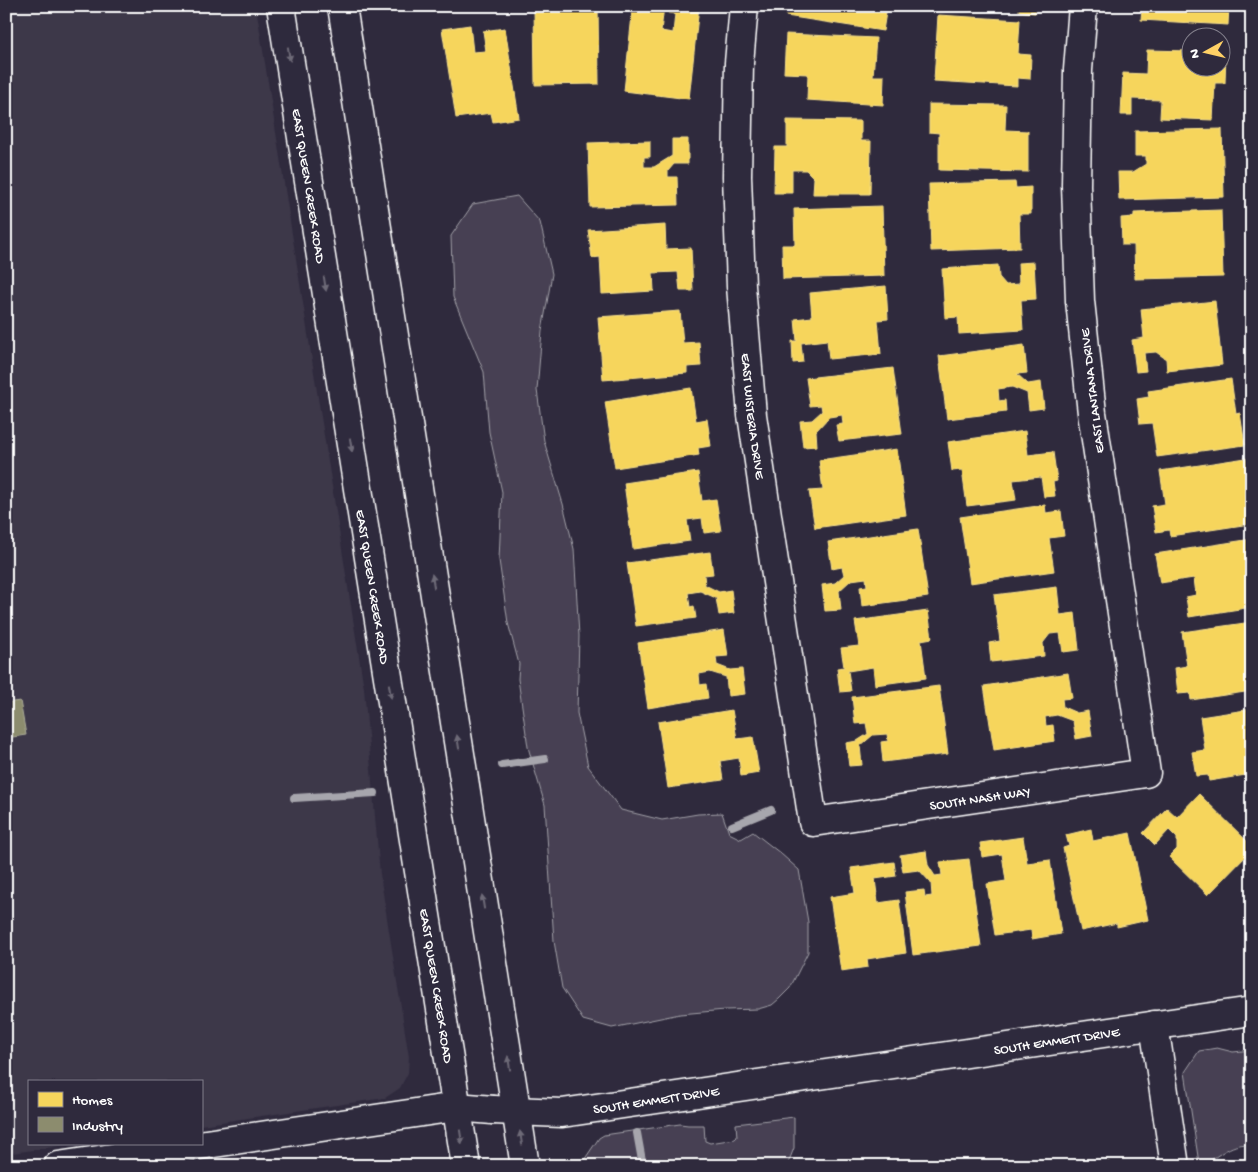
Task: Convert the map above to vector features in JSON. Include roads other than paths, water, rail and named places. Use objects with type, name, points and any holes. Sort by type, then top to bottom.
[{"type":"street","name":"EAST QUEEN CREEK ROAD","points":[[281,6],[466,1166]]},
{"type":"street","points":[[342,6],[505,1110],[525,1166]]},
{"type":"street","name":"EAST WISTERIA DRIVE","points":[[744,6],[739,63],[737,176],[741,286],[750,395],[813,822]]},
{"type":"street","name":"EAST LANTANA DRIVE","points":[[1082,6],[1078,70],[1076,184],[1080,301],[1092,413],[1146,773]]},
{"type":"street","name":"SOUTH NASH WAY","points":[[813,822],[1146,773]]},
{"type":"street","name":"SOUTH EMMETT DRIVE","points":[[58,1166],[456,1107],[562,1113],[1252,1011]]},
{"type":"street","points":[[1154,1025],[1175,1166]]},
{"type":"waterway","points":[[502,765],[545,759]]},
{"type":"waterway","points":[[294,798],[375,793]]},
{"type":"waterway","points":[[732,826],[771,810]]},
{"type":"waterway","points":[[637,1133],[643,1166]]}]
